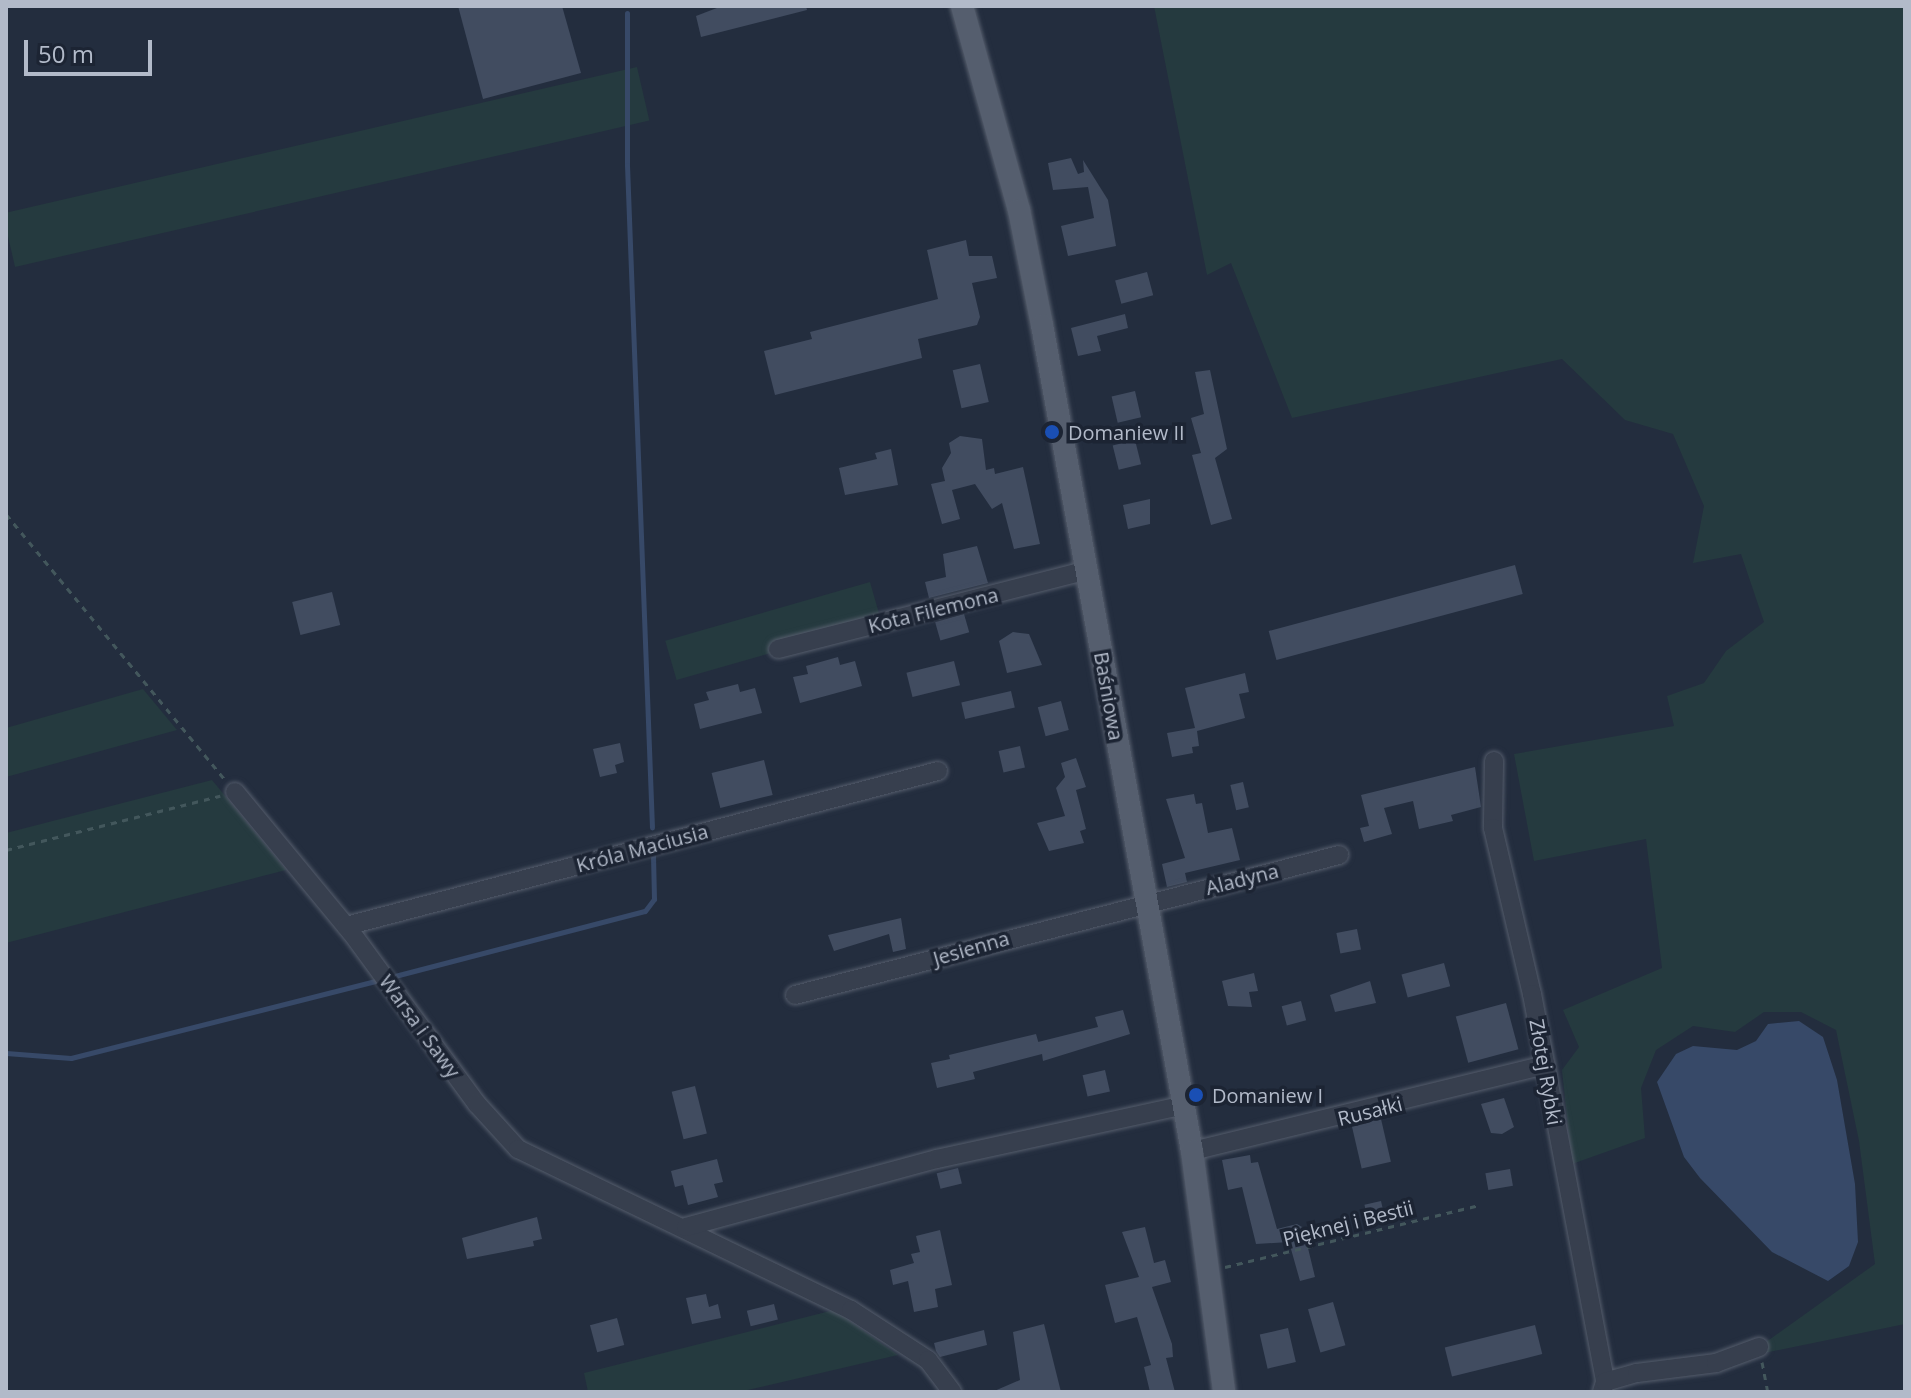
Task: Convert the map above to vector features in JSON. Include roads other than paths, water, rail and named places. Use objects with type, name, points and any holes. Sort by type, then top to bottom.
[{"type":"main road","name":"Baśniowa","points":[[962,6],[1019,210],[1192,1151],[1224,1392]]},
{"type":"street","name":"Kota Filemona","points":[[778,649],[1087,570]]},
{"type":"street","name":"Złotej Rybki","points":[[1494,761],[1493,828],[1546,1065],[1604,1387]]},
{"type":"street","name":"Króla Maciusia","points":[[346,926],[938,771]]},
{"type":"street","name":"Warsa i Sawy","points":[[235,792],[346,926],[477,1104],[518,1149],[686,1227],[851,1310],[928,1360],[952,1392]]},
{"type":"street","name":"Aladyna","points":[[1146,903],[1339,855]]},
{"type":"street","name":"Jesienna","points":[[795,995],[1146,903]]},
{"type":"street","name":"Rusałki","points":[[1192,1151],[1302,1128],[1546,1065]]},
{"type":"street","points":[[686,1227],[937,1159],[1184,1105]]},
{"type":"street","points":[[1604,1387],[1637,1373],[1716,1363],[1759,1347]]},
{"type":"water","points":[[1799,1021],[1823,1037],[1837,1080],[1855,1184],[1858,1242],[1849,1266],[1828,1281],[1772,1252],[1700,1178],[1684,1157],[1657,1082],[1676,1054],[1693,1046],[1737,1050],[1756,1041],[1768,1024]]},
{"type":"waterway","points":[[627,13],[627,165],[652,828]]},
{"type":"waterway","points":[[391,977],[645,911],[654,899],[653,854]]},
{"type":"waterway","points":[[6,1053],[71,1058],[379,980]]},
{"type":"place","name":"Domaniew II","points":[[1052,432]]},
{"type":"place","name":"Domaniew I","points":[[1196,1095]]}]
